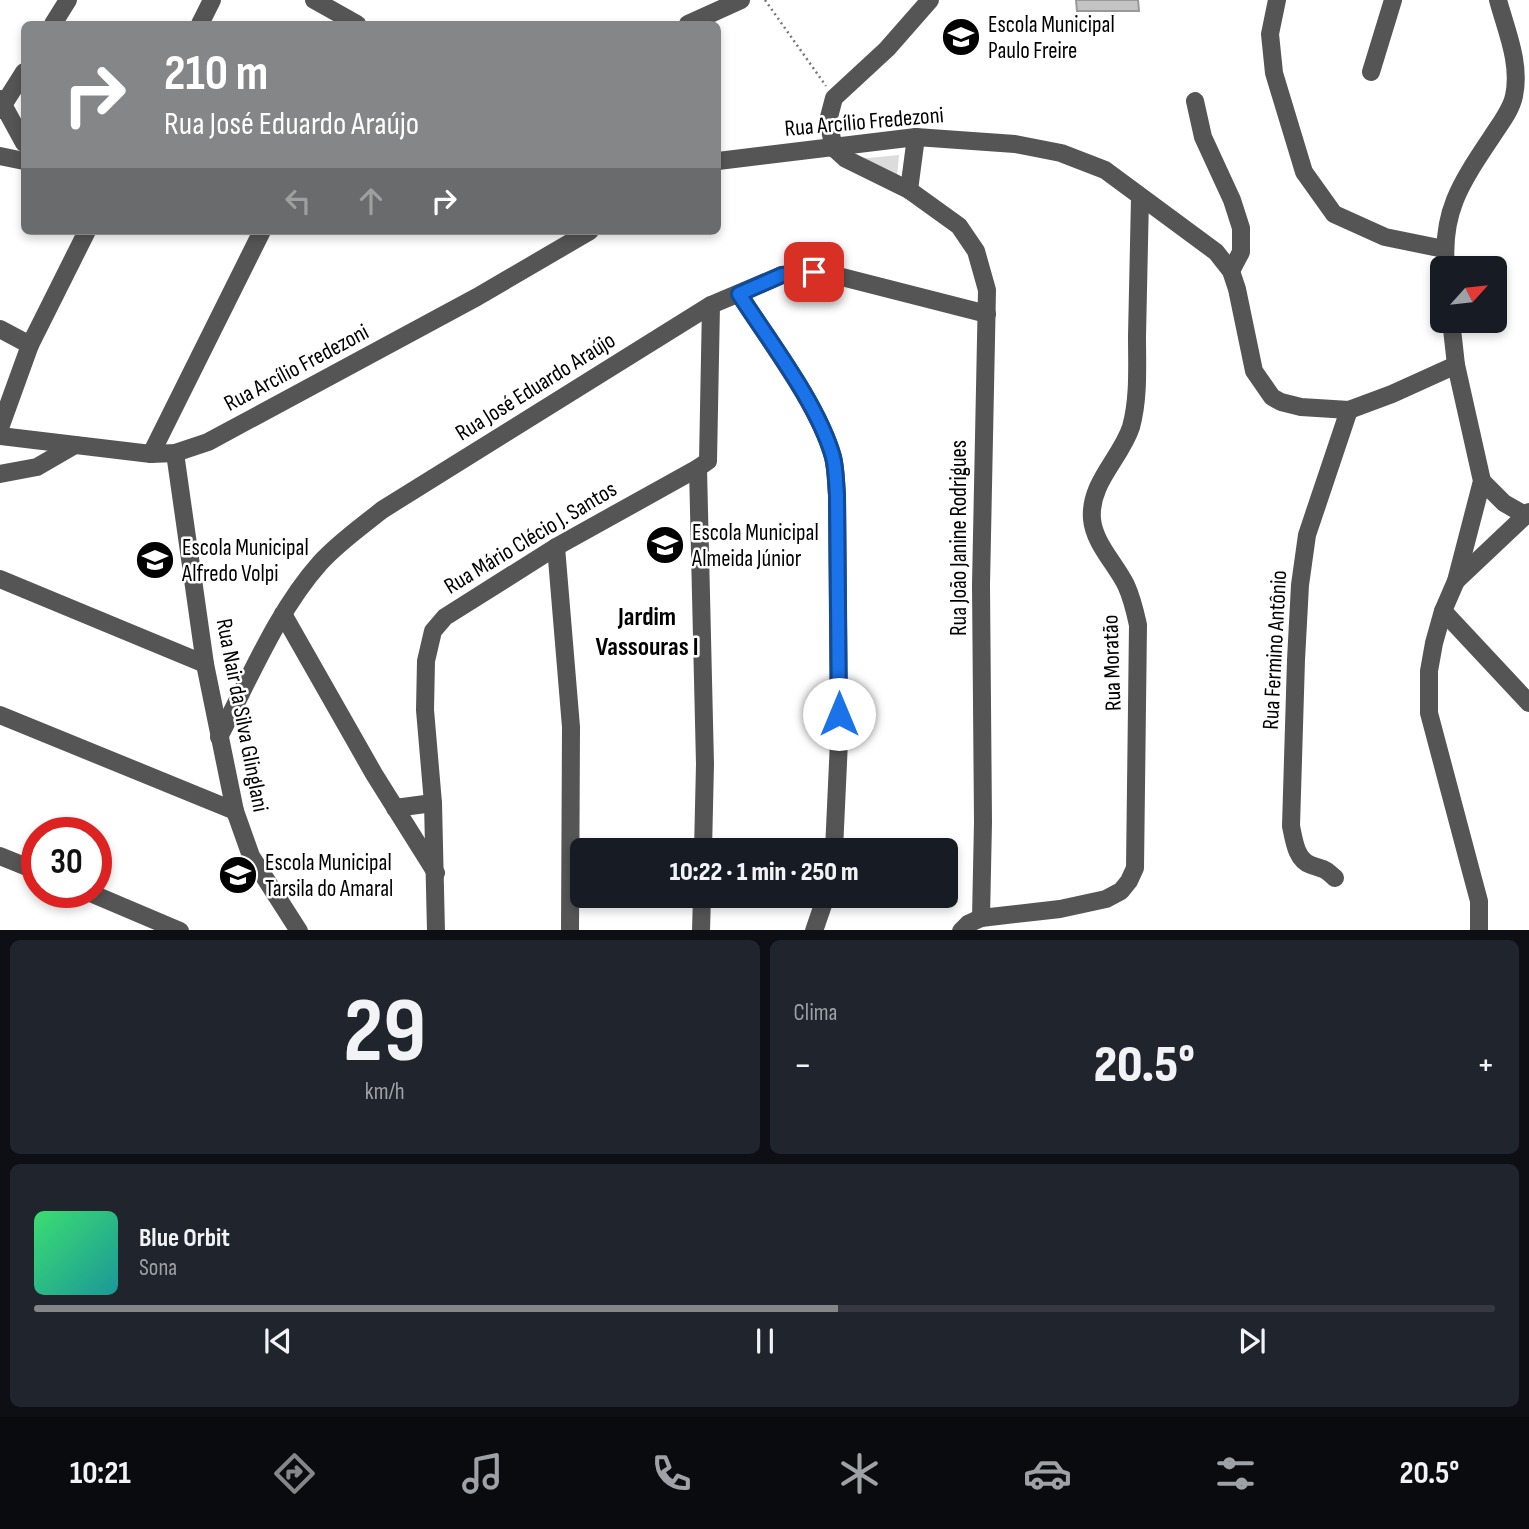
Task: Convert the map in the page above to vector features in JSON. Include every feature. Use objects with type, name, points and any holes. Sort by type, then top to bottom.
[{"type":"street","points":[[55,21],[68,0]]},
{"type":"street","points":[[202,21],[212,0]]},
{"type":"street","points":[[314,0],[352,21]]},
{"type":"street","points":[[695,21],[741,0]]},
{"type":"street","points":[[834,148],[829,117],[834,98],[887,49],[930,0]]},
{"type":"street","points":[[1276,0],[1270,34],[1274,74],[1304,172],[1334,214],[1385,237],[1444,248]]},
{"type":"street","points":[[1371,72],[1393,0]]},
{"type":"street","points":[[1445,256],[1445,227],[1451,206],[1471,167],[1509,110],[1514,95],[1515,69],[1510,35],[1498,0]]},
{"type":"street","points":[[21,76],[1,105],[21,138]]},
{"type":"street","points":[[1195,102],[1203,137],[1232,200],[1241,228],[1241,252],[1231,271]]},
{"type":"street","points":[[909,190],[916,137]]},
{"type":"street","name":"Rua Arcílio Fredezoni","points":[[721,160],[916,137],[1015,144],[1061,153],[1105,170],[1216,252],[1231,271],[1237,289],[1254,370],[1272,397],[1281,402],[1301,407],[1349,410],[1456,365]]},
{"type":"street","name":"Rua João Janine Rodrigues","points":[[834,148],[859,167],[909,190],[959,226],[976,251],[987,290],[981,585],[984,822],[981,918]]},
{"type":"street","points":[[0,156],[21,160]]},
{"type":"street","name":"Rua Moratão","points":[[961,930],[981,918],[1060,909],[1106,899],[1121,891],[1135,868],[1138,625],[1135,606],[1126,584],[1104,551],[1092,521],[1093,503],[1099,484],[1119,452],[1130,427],[1136,391],[1140,198]]},
{"type":"street","points":[[151,454],[260,235]]},
{"type":"street","name":"Rua Arcílio Fredezoni","points":[[0,436],[151,454],[176,453],[208,442],[477,297],[583,235]]},
{"type":"street","points":[[0,428],[30,345],[79,236]]},
{"type":"street","name":"Rua José Eduardo Araújo","points":[[219,737],[284,614],[320,563],[346,538],[382,510],[711,305],[782,275],[814,272],[987,314]]},
{"type":"street","points":[[739,294],[804,395],[824,432],[834,461],[837,495],[839,741],[835,838]]},
{"type":"street","points":[[703,838],[703,465],[711,305]]},
{"type":"street","points":[[0,329],[30,345]]},
{"type":"street","points":[[1452,333],[1456,365],[1482,481],[1457,581],[1434,643],[1429,671],[1429,713],[1479,901],[1479,930]]},
{"type":"street","name":"Rua Fermino Antônio","points":[[1335,878],[1321,866],[1311,865],[1301,858],[1293,835],[1296,660],[1300,585],[1307,535],[1349,410]]},
{"type":"street","points":[[0,474],[37,467],[75,445]]},
{"type":"street","name":"Rua Nair da Silva Glinglani","points":[[176,453],[205,664],[235,811],[251,856],[299,930]]},
{"type":"street","name":"Rua Mário Clécio J. Santos","points":[[436,930],[433,803],[425,710],[426,661],[433,631],[445,617],[556,547],[703,465]]},
{"type":"street","points":[[1457,581],[1527,514],[1504,503],[1482,481]]},
{"type":"street","points":[[556,547],[572,727],[569,930]]},
{"type":"street","points":[[0,579],[205,664]]},
{"type":"street","points":[[1444,611],[1529,703]]},
{"type":"street","points":[[284,614],[395,808],[436,873]]},
{"type":"street","points":[[0,715],[235,811]]},
{"type":"street","points":[[395,808],[433,803]]},
{"type":"street","points":[[0,856],[21,865]]},
{"type":"street","points":[[112,902],[180,930]]},
{"type":"street","points":[[701,930],[702,908]]},
{"type":"street","points":[[814,930],[822,908]]},
{"type":"path","points":[[765,0],[834,98]]},
{"type":"shaded area","points":[[899,155],[897,177],[857,159]]},
{"type":"building","points":[[1076,0],[1138,0],[1139,11],[1077,11]]},
{"type":"place","name":"Escola Municipal Paulo Freire","points":[[961,37]]},
{"type":"place","name":"Escola Municipal Almeida Júnior","points":[[665,545]]},
{"type":"place","name":"Escola Municipal Alfredo Volpi","points":[[155,560]]},
{"type":"place","name":"Escola Municipal Tarsila do Amaral","points":[[238,875]]},
{"type":"district","name":"Jardim Vassouras I","points":[[647,631]]},
{"type":"route","points":[[814,272],[782,275],[739,294],[804,395],[828,441],[834,461],[837,495],[839,714]]}]
